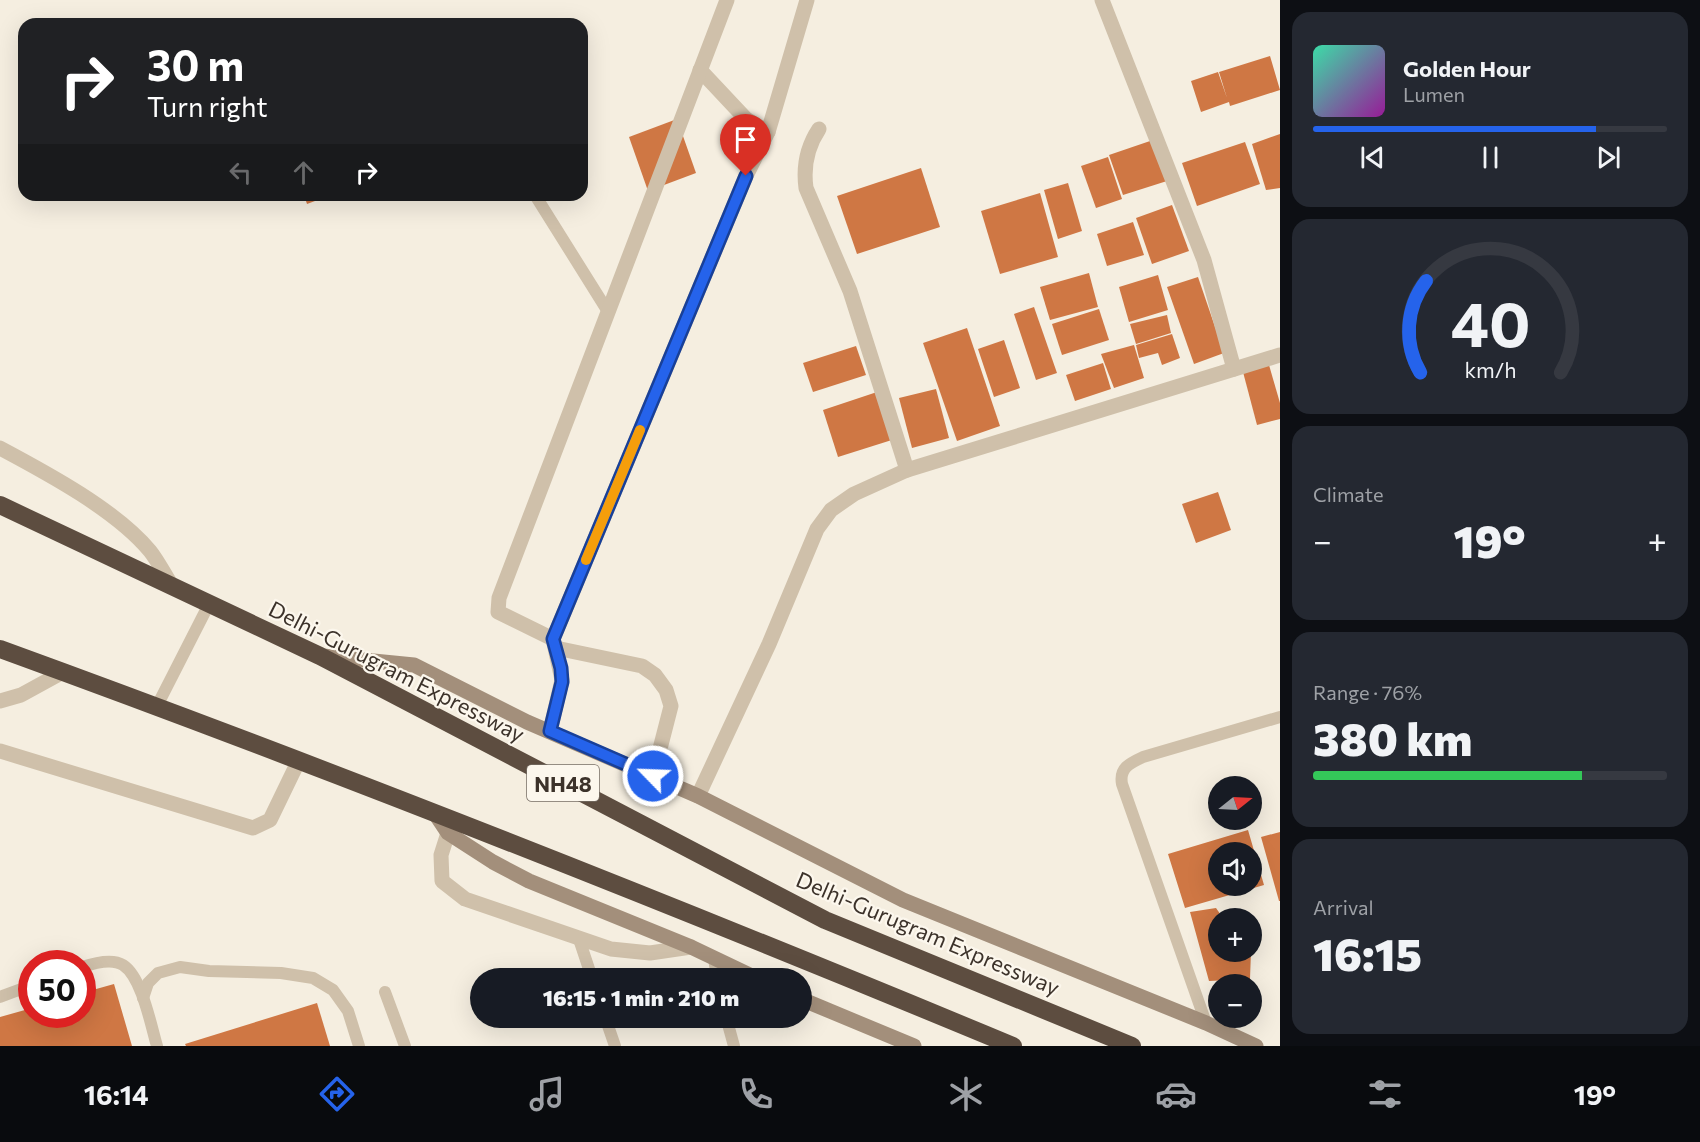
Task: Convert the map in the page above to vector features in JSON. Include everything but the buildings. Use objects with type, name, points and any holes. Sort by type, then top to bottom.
[{"type":"highway","name":"Delhi-Gurugram Expressway","points":[[0,505],[320,656],[825,920],[1132,1046]]},
{"type":"highway","points":[[0,649],[157,706],[434,812],[1013,1046]]},
{"type":"main road","points":[[320,656],[414,665],[527,722],[698,796],[903,900],[1206,1023],[1256,1046]]},
{"type":"main road","points":[[434,812],[448,833],[493,862],[529,881],[691,947],[735,968]]},
{"type":"main road","points":[[812,1004],[914,1046]]},
{"type":"street","points":[[653,776],[671,706],[666,690],[655,675],[642,666],[554,643],[498,612],[499,598],[727,0]]},
{"type":"street","points":[[550,731],[562,682],[554,643],[741,187],[768,132],[807,0]]},
{"type":"street","points":[[1102,0],[1204,260],[1234,369]]},
{"type":"street","points":[[700,70],[746,119],[768,132]]},
{"type":"street","points":[[819,129],[812,140],[804,169],[806,188],[850,291],[907,470]]},
{"type":"street","points":[[698,796],[769,644],[817,529],[831,510],[854,494],[907,470],[1280,355]]},
{"type":"street","points":[[0,448],[44,471],[116,519],[150,551],[172,586]]},
{"type":"street","points":[[0,701],[21,695],[63,672]]},
{"type":"street","points":[[0,751],[253,828],[270,820],[299,760]]},
{"type":"street","points":[[448,833],[441,855],[442,880],[465,899],[611,949],[650,954],[691,947]]},
{"type":"lane","points":[[539,201],[607,310]]},
{"type":"lane","points":[[157,706],[209,604]]},
{"type":"lane","points":[[1206,1023],[1122,784],[1122,772],[1127,765],[1143,757],[1280,717]]},
{"type":"lane","points":[[579,939],[589,968]]},
{"type":"lane","points":[[714,958],[716,968]]},
{"type":"lane","points":[[96,964],[112,961],[124,965],[134,977],[143,998],[157,1046]]},
{"type":"lane","points":[[143,998],[148,983],[158,973],[180,967],[209,971],[281,972],[313,978],[333,990],[348,1011],[359,1046]]},
{"type":"lane","points":[[0,997],[18,991]]},
{"type":"lane","points":[[385,992],[405,1046]]},
{"type":"lane","points":[[609,1028],[615,1046]]},
{"type":"lane","points":[[729,1028],[734,1046]]},
{"type":"slow traffic","points":[[586,560],[640,430]]},
{"type":"route","points":[[653,776],[550,731],[562,682],[561,668],[553,639],[746,176]]}]
